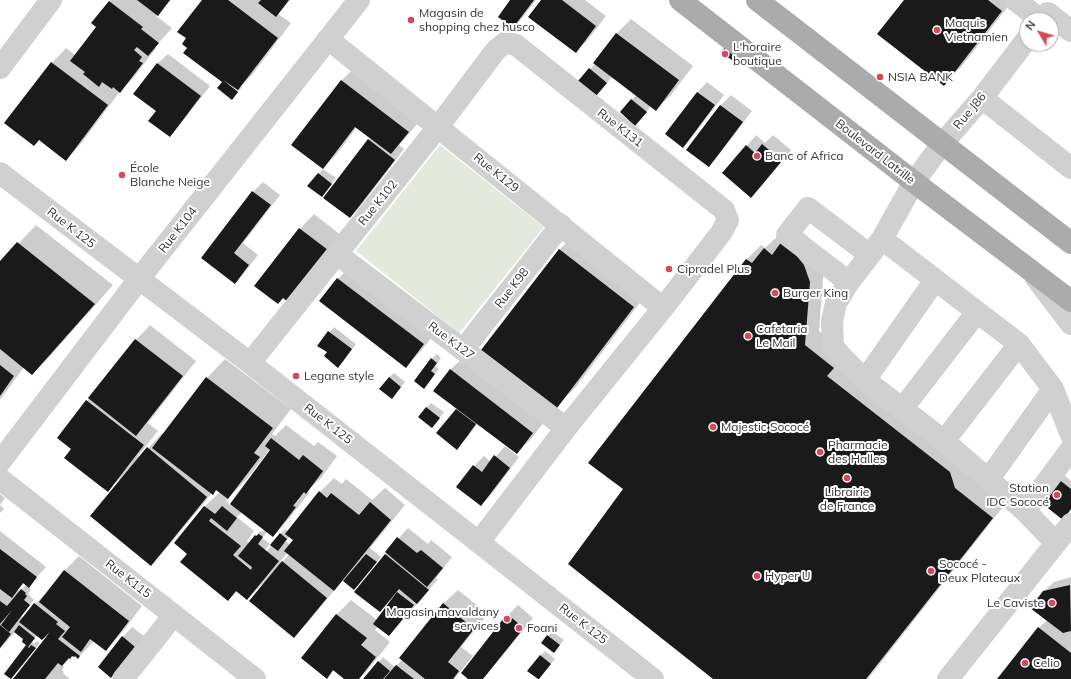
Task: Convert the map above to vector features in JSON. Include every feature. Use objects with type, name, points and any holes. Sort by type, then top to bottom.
[{"type":"main road","name":"Boulevard Latrille","points":[[680,0],[914,182],[1071,301]]},
{"type":"main road","points":[[757,0],[1071,243]]},
{"type":"street","points":[[0,68],[51,0]]},
{"type":"street","name":"Rue K104","points":[[0,462],[139,279],[359,0]]},
{"type":"street","points":[[1015,0],[1045,12]]},
{"type":"street","points":[[1059,22],[1071,31]]},
{"type":"street","name":"Rue K129","points":[[328,39],[663,308]]},
{"type":"street","name":"Rue K102","points":[[250,363],[438,127],[496,50],[506,42]]},
{"type":"street","name":"Rue K131","points":[[506,42],[516,45],[724,210],[728,220],[722,234],[663,308]]},
{"type":"street","name":"Rue J86","points":[[1019,49],[982,98],[942,144],[914,182],[876,247],[849,282],[836,303],[832,321],[833,346],[865,380],[944,441],[1025,511],[1056,543]]},
{"type":"street","points":[[982,98],[1071,168]]},
{"type":"street","name":"Rue K 125","points":[[0,173],[250,363],[654,679]]},
{"type":"street","points":[[849,282],[787,235],[808,208],[935,280],[1018,344],[1053,389],[1071,435]]},
{"type":"street","name":"Rue K98","points":[[463,350],[561,225]]},
{"type":"street","name":"Rue K127","points":[[337,254],[566,428]]},
{"type":"street","points":[[1030,270],[1071,324]]},
{"type":"street","points":[[865,380],[935,280]]},
{"type":"street","points":[[479,542],[566,428],[663,308]]},
{"type":"street","points":[[902,409],[976,312]]},
{"type":"street","points":[[944,441],[1018,344]]},
{"type":"street","points":[[988,480],[1053,389]]},
{"type":"street","points":[[1025,511],[1071,449]]},
{"type":"street","name":"Rue K115","points":[[0,479],[255,679]]},
{"type":"street","points":[[948,679],[1071,524]]},
{"type":"street","points":[[123,679],[174,615]]},
{"type":"shaded area","points":[[440,145],[544,227],[459,333],[356,251]]},
{"type":"building","points":[[137,0],[170,0],[158,16]]},
{"type":"building","points":[[202,0],[228,0],[278,38],[238,90],[223,80],[238,92],[232,100],[217,88],[222,82],[183,53],[187,48],[182,44],[186,38],[177,32]]},
{"type":"building","points":[[261,0],[289,0],[276,17],[258,3]]},
{"type":"building","points":[[510,0],[534,0],[513,28],[498,17]]},
{"type":"building","points":[[541,0],[562,0],[596,26],[576,53],[528,17]]},
{"type":"building","points":[[904,0],[988,0],[1002,11],[944,86],[877,34]]},
{"type":"building","points":[[109,1],[143,27],[141,29],[159,43],[148,56],[137,47],[134,50],[142,57],[139,61],[143,63],[120,93],[113,87],[112,89],[102,82],[99,87],[83,74],[85,72],[70,61],[96,27],[91,23]]},
{"type":"building","points":[[616,33],[679,80],[656,111],[593,63]]},
{"type":"building","points":[[726,46],[738,55],[733,61],[721,52]]},
{"type":"building","points":[[51,62],[108,105],[66,161],[39,140],[34,146],[4,123]]},
{"type":"building","points":[[157,63],[201,96],[170,137],[148,121],[156,111],[133,94]]},
{"type":"building","points":[[589,68],[607,83],[596,96],[578,81]]},
{"type":"building","points":[[341,80],[409,132],[391,154],[355,127],[323,169],[291,145]]},
{"type":"building","points":[[697,92],[715,105],[683,148],[665,134]]},
{"type":"building","points":[[631,99],[647,112],[635,126],[620,112]]},
{"type":"building","points":[[720,105],[743,122],[709,167],[686,150]]},
{"type":"building","points":[[368,139],[395,160],[350,218],[323,198]]},
{"type":"building","points":[[762,144],[782,161],[751,198],[722,173],[746,145],[755,153]]},
{"type":"building","points":[[318,173],[332,184],[322,197],[307,186]]},
{"type":"building","points":[[252,191],[271,205],[234,253],[249,265],[235,284],[201,258]]},
{"type":"building","points":[[299,228],[328,250],[288,302],[283,298],[278,304],[254,286]]},
{"type":"building","points":[[782,241],[792,250],[804,265],[810,282],[805,345],[834,368],[827,376],[950,472],[955,488],[993,518],[866,679],[713,679],[568,564],[623,489],[588,463],[746,259],[752,263],[764,248],[772,255]]},
{"type":"building","points":[[17,242],[95,304],[32,375],[0,349],[0,261]]},
{"type":"building","points":[[559,249],[634,307],[557,408],[481,350]]},
{"type":"building","points":[[337,278],[424,344],[406,368],[319,301]]},
{"type":"building","points":[[328,331],[352,349],[338,368],[324,356],[327,352],[317,346]]},
{"type":"building","points":[[135,339],[183,376],[136,436],[88,398]]},
{"type":"building","points":[[431,358],[437,363],[431,371],[435,374],[424,389],[414,381]]},
{"type":"building","points":[[0,365],[14,376],[0,396]]},
{"type":"building","points":[[450,369],[533,433],[517,454],[433,391]]},
{"type":"building","points":[[206,377],[273,428],[254,453],[260,457],[228,499],[216,490],[213,495],[152,448]]},
{"type":"building","points":[[389,377],[401,387],[392,399],[379,389]]},
{"type":"building","points":[[86,400],[144,445],[108,492],[64,458],[71,449],[57,438]]},
{"type":"building","points":[[426,407],[440,418],[432,428],[418,417]]},
{"type":"building","points":[[456,409],[476,424],[457,450],[436,433]]},
{"type":"building","points":[[271,438],[299,460],[303,455],[323,471],[306,494],[304,492],[293,506],[296,507],[273,537],[230,504],[270,450],[265,446]]},
{"type":"building","points":[[147,447],[207,497],[151,566],[90,516]]},
{"type":"building","points":[[494,455],[510,468],[481,506],[456,487],[473,465],[482,472]]},
{"type":"building","name":"Station IDC Sococé","points":[[1057,478],[1071,489],[1071,509],[1063,520],[1039,501]]},
{"type":"building","points":[[319,491],[327,498],[331,493],[359,515],[370,502],[391,520],[334,591],[284,551],[293,540],[285,534]]},
{"type":"building","points":[[204,506],[215,514],[222,506],[237,518],[227,531],[211,518],[209,521],[241,546],[233,555],[251,570],[252,567],[238,556],[255,535],[256,536],[259,534],[263,537],[258,544],[279,561],[247,600],[236,591],[228,601],[180,562],[187,554],[174,543]]},
{"type":"building","points":[[280,533],[287,539],[278,551],[270,545]]},
{"type":"building","points":[[397,537],[417,553],[421,550],[443,568],[427,587],[385,552]]},
{"type":"building","points":[[0,549],[37,577],[29,588],[23,583],[12,598],[0,589]]},
{"type":"building","points":[[366,554],[377,562],[354,590],[343,581]]},
{"type":"building","points":[[385,554],[429,590],[417,604],[399,589],[380,612],[354,592]]},
{"type":"building","points":[[282,561],[327,598],[294,638],[249,601]]},
{"type":"building","points":[[64,570],[129,621],[106,651],[90,639],[81,652],[62,637],[70,627],[39,602]]},
{"type":"building","points":[[1070,585],[1071,631],[1063,633],[1030,608],[1043,591]]},
{"type":"building","points":[[21,589],[27,596],[24,600],[30,605],[9,632],[1,625],[12,610],[0,624],[0,601],[7,606]]},
{"type":"building","points":[[397,592],[414,605],[389,636],[373,624]]},
{"type":"building","points":[[34,603],[58,622],[56,624],[65,631],[58,639],[80,656],[78,659],[75,656],[72,656],[62,666],[58,663],[45,679],[13,679],[50,632],[42,640],[19,622]]},
{"type":"building","points":[[443,603],[474,629],[448,662],[459,671],[453,679],[425,679],[399,658]]},
{"type":"building","points":[[336,614],[367,638],[361,645],[376,657],[359,679],[344,679],[333,670],[327,679],[301,658]]},
{"type":"building","points":[[507,614],[524,628],[483,679],[468,679],[461,673]]},
{"type":"building","points":[[0,625],[11,634],[0,648]]},
{"type":"building","points":[[19,625],[35,638],[28,647],[29,648],[31,645],[36,648],[11,679],[4,674],[26,645],[22,642],[23,639],[14,632]]},
{"type":"building","points":[[1038,627],[1071,653],[1071,679],[997,679]]},
{"type":"building","points":[[547,635],[560,645],[554,653],[541,643]]},
{"type":"building","points":[[122,636],[135,647],[111,678],[98,667]]},
{"type":"building","points":[[540,655],[551,664],[538,679],[527,671]]},
{"type":"building","points":[[378,661],[390,671],[383,679],[363,679]]},
{"type":"building","points":[[396,665],[414,679],[384,679]]},
{"type":"place","name":"Magasin de shopping chez husco","points":[[411,20]]},
{"type":"place","name":"Maquis Vietnamien","points":[[937,30]]},
{"type":"place","name":"L'horaire boutique","points":[[725,54]]},
{"type":"place","name":"NSIA BANK","points":[[880,77]]},
{"type":"place","name":"Banc of Africa","points":[[757,156]]},
{"type":"place","name":"École Blanche Neige","points":[[122,175]]},
{"type":"place","name":"Cipradel Plus","points":[[669,269]]},
{"type":"place","name":"Burger King","points":[[775,293]]},
{"type":"place","name":"Cafetaria Le Mail","points":[[748,336]]},
{"type":"place","name":"Legane style","points":[[296,376]]},
{"type":"place","name":"Majestic Sococé","points":[[713,427]]},
{"type":"place","name":"Pharmacie des Halles","points":[[820,452]]},
{"type":"place","name":"Librairie de France","points":[[847,478]]},
{"type":"place","name":"Station IDC Sococé","points":[[1057,495]]},
{"type":"place","name":"Sococé - Deux Plateaux","points":[[931,571]]},
{"type":"place","name":"Hyper U","points":[[757,576]]},
{"type":"place","name":"Le Caviste","points":[[1052,603]]},
{"type":"place","name":"Magasin mavaldany services","points":[[507,619]]},
{"type":"place","name":"Foani","points":[[519,628]]},
{"type":"place","name":"Celio","points":[[1025,663]]}]
